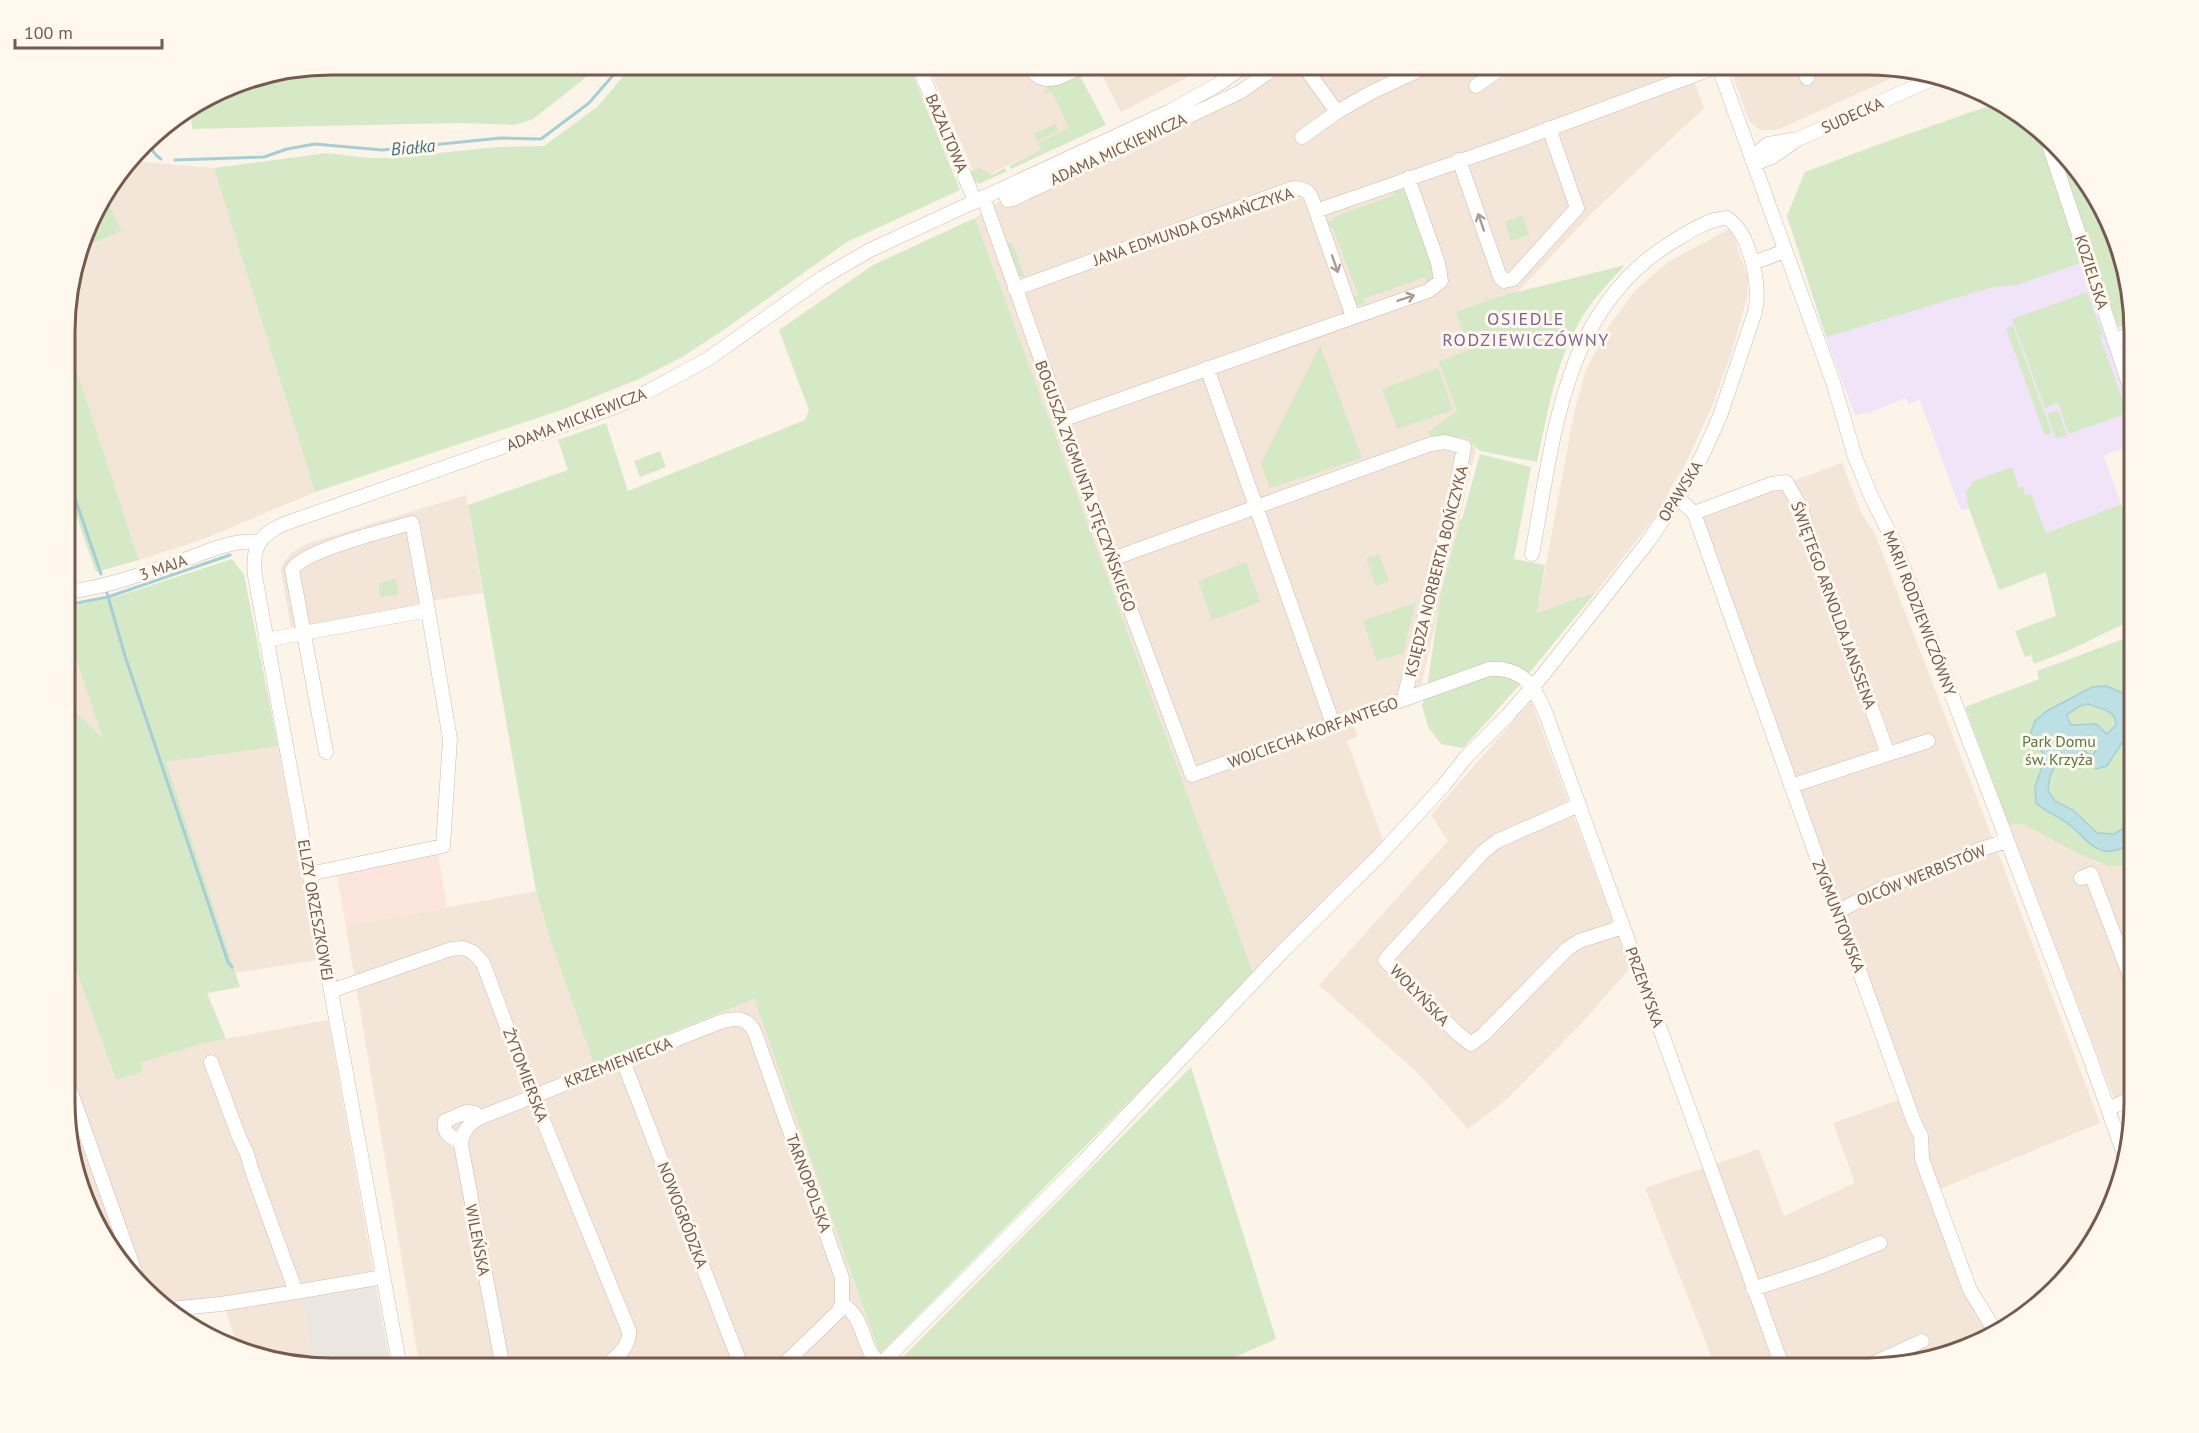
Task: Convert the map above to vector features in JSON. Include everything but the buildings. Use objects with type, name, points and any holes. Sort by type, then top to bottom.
[{"type":"street","name":"BAZALTOWA","points":[[923,75],[979,199]]},
{"type":"street","points":[[1037,75],[1053,80],[1063,75]]},
{"type":"street","name":"ADAMA MICKIEWICZA","points":[[1003,189],[1008,200],[1012,199],[1240,92],[1264,75]]},
{"type":"street","points":[[1311,75],[1337,112]]},
{"type":"street","points":[[1302,137],[1337,112],[1409,75]]},
{"type":"street","points":[[1476,86],[1490,75]]},
{"type":"street","name":"JANA EDMUNDA OSMAŃCZYKA","points":[[1016,289],[1293,188],[1304,188],[1308,192],[1316,211],[1692,75]]},
{"type":"street","name":"MARII RODZIEWICZÓWNY","points":[[1723,75],[1833,382],[1855,457],[1872,498],[1888,528],[2120,1144]]},
{"type":"street","name":"ADAMA MICKIEWICZA","points":[[259,543],[272,529],[284,524],[615,407],[649,392],[708,359],[822,278],[870,250],[1170,111],[1229,76]]},
{"type":"street","points":[[1229,76],[1240,92]]},
{"type":"street","name":"SUDECKA","points":[[1753,161],[1772,157],[1797,139],[1925,82]]},
{"type":"street","points":[[1741,127],[1752,138],[1768,144],[1753,161]]},
{"type":"street","points":[[1459,160],[1500,277],[1504,281],[1514,279],[1577,208],[1549,128]]},
{"type":"street","name":"SUDECKA","points":[[1768,144],[1797,139]]},
{"type":"street","name":"KOZIELSKA","points":[[2052,153],[2124,370]]},
{"type":"street","points":[[1062,420],[1428,291],[1442,281],[1438,263],[1408,178]]},
{"type":"street","name":"BOGUSZA ZYGMUNTA STĘCZYŃSKIEGO","points":[[979,199],[1016,289],[1192,775]]},
{"type":"street","points":[[1316,211],[1352,317]]},
{"type":"street","name":"OPAWSKA","points":[[887,1358],[1085,1160],[1281,953],[1379,856],[1467,756],[1533,687],[1647,543],[1678,498],[1702,456],[1720,416],[1758,300],[1757,279],[1753,263],[1735,223],[1727,218],[1716,218],[1675,240],[1632,272],[1607,301],[1587,333],[1575,359],[1563,395],[1532,555]]},
{"type":"street","points":[[1753,263],[1785,251]]},
{"type":"street","points":[[2114,340],[2124,336]]},
{"type":"street","points":[[1207,368],[1333,724]]},
{"type":"street","name":"KSIĘDZA NORBERTA BOŃCZYKA","points":[[1112,559],[1431,444],[1446,442],[1464,447],[1450,516],[1404,698]]},
{"type":"street","name":"ŚWIĘTEGO ARNOLDA JANSSENA","points":[[1694,513],[1771,484],[1786,482],[1801,508],[1887,754]]},
{"type":"street","name":"ZYGMUNTOWSKA","points":[[1678,498],[1694,513],[1906,1103],[1921,1136],[1922,1159],[1958,1259],[1970,1290],[1992,1326]]},
{"type":"street","points":[[309,874],[444,846],[450,739],[412,523],[307,556],[292,570],[326,753]]},
{"type":"street","name":"3 MAJA","points":[[75,590],[114,583],[236,543],[259,543]]},
{"type":"street","name":"ELIZY ORZESZKOWEJ","points":[[259,543],[254,556],[254,564],[266,640],[398,1358]]},
{"type":"street","points":[[266,640],[428,610]]},
{"type":"street","name":"WOJCIECHA KORFANTEGO","points":[[1192,775],[1489,669],[1508,669],[1533,687]]},
{"type":"street","name":"PRZEMYSKA","points":[[1533,687],[1547,717],[1779,1358]]},
{"type":"street","points":[[1791,786],[1928,741]]},
{"type":"street","name":"WOŁYŃSKA","points":[[1579,805],[1497,841],[1483,852],[1385,960],[1457,1033],[1471,1044],[1484,1034],[1567,949],[1579,941],[1623,927]]},
{"type":"street","name":"OJCÓW WERBISTÓW","points":[[1837,912],[1888,885],[2007,841]]},
{"type":"street","points":[[2081,878],[2091,874],[2124,961]]},
{"type":"street","name":"ŻYTOMIERSKA","points":[[331,991],[450,949],[463,948],[474,952],[483,963],[533,1096],[629,1330],[630,1339],[616,1358]]},
{"type":"street","name":"TARNOPOLSKA","points":[[720,1022],[740,1019],[753,1027],[842,1278],[842,1304]]},
{"type":"street","name":"KRZEMIENIECKA","points":[[461,1140],[449,1135],[445,1128],[445,1121],[466,1112],[475,1113],[478,1118],[720,1022]]},
{"type":"street","name":"NOWOGRÓDZKA","points":[[623,1061],[738,1358]]},
{"type":"street","points":[[211,1062],[247,1154],[296,1292]]},
{"type":"street","points":[[2108,1109],[2124,1102]]},
{"type":"street","points":[[75,1104],[131,1262]]},
{"type":"street","points":[[461,1140],[470,1125],[478,1118]]},
{"type":"street","name":"WILEŃSKA","points":[[461,1140],[501,1358]]},
{"type":"street","points":[[1754,1289],[1820,1267],[1880,1243]]},
{"type":"street","points":[[179,1308],[221,1304],[383,1277]]},
{"type":"street","points":[[790,1358],[838,1312],[842,1304],[859,1320],[872,1358]]},
{"type":"street","points":[[1887,1357],[1922,1341]]},
{"type":"shaded area","points":[[932,75],[1080,75],[1103,121],[977,180]]},
{"type":"shaded area","points":[[1102,75],[1192,75],[1121,112]]},
{"type":"shaded area","points":[[1253,75],[1692,75],[1704,108],[1593,212],[1510,300],[1417,703],[1354,726],[1358,736],[1347,741],[1384,843],[1254,975],[975,218],[1002,199],[1219,96]]},
{"type":"shaded area","points":[[1733,75],[1895,77],[1777,130],[1760,130],[1749,121]]},
{"type":"shaded area","points":[[1990,106],[2024,128],[2043,145],[2124,387],[2124,447],[2104,456],[2121,504],[2046,533],[2031,494],[2026,495],[2023,487],[1961,511],[1920,400],[1908,404],[1906,398],[1868,413],[1855,415],[1829,346],[1787,216],[1805,172]]},
{"type":"shaded area","points":[[139,162],[214,168],[315,492],[206,538],[139,560],[75,366],[77,298],[89,249],[91,244],[122,231],[109,204]]},
{"type":"shaded area","points":[[1731,228],[1748,279],[1747,298],[1731,354],[1713,404],[1684,467],[1669,490],[1673,494],[1596,592],[1537,614],[1574,413],[1586,370],[1609,326],[1636,290],[1668,262]]},
{"type":"shaded area","points":[[1842,463],[1862,515],[1874,532],[2100,1123],[1935,1191],[1991,1327],[1934,1349],[1901,1356],[1867,1358],[1712,1358],[1645,1188],[1759,1149],[1784,1216],[1855,1183],[1833,1123],[1904,1098],[1700,515]]},
{"type":"shaded area","points":[[466,495],[483,593],[430,601],[432,616],[293,640],[281,570],[291,553],[309,543]]},
{"type":"shaded area","points":[[75,655],[104,739],[75,712]]},
{"type":"shaded area","points":[[1531,701],[1630,968],[1579,1026],[1506,1100],[1468,1129],[1417,1072],[1319,985],[1448,841],[1431,815]]},
{"type":"shaded area","points":[[278,746],[317,960],[235,973],[165,762]]},
{"type":"shaded area","points":[[2023,824],[2098,863],[2108,866],[2124,865],[2124,1093],[2114,1098],[2009,825]]},
{"type":"shaded area","points":[[436,842],[447,907],[346,926],[334,862]]},
{"type":"shaded area","points":[[536,891],[551,942],[594,1064],[754,999],[880,1354],[876,1358],[418,1358],[346,926]]},
{"type":"shaded area","points":[[75,967],[116,1080],[143,1072],[139,1063],[204,1043],[328,1020],[376,1287],[302,1299],[312,1357],[265,1349],[235,1339],[225,1308],[184,1311],[175,1305],[150,1283],[128,1258],[101,1215],[84,1168],[77,1135]]},
{"type":"shaded area","points":[[376,1287],[389,1358],[312,1357],[302,1299]]},
{"type":"green space","points":[[588,75],[533,119],[515,125],[459,123],[192,129],[191,116],[218,101],[265,84],[298,77]]},
{"type":"green space","points":[[624,75],[913,75],[960,190],[847,242],[719,333],[682,357],[639,379],[564,409],[315,492],[214,168],[327,153],[390,158],[497,147],[544,146],[597,107]]},
{"type":"green space","points":[[1080,75],[1106,125],[1011,169],[1009,166],[1041,150],[1038,143],[1069,128],[1051,91],[1044,94],[1049,86],[1063,78]]},
{"type":"green space","points":[[1990,106],[1996,109],[2043,145],[2083,262],[2017,285],[1993,287],[1826,337],[1787,216],[1805,172]]},
{"type":"green space","points":[[1055,124],[1059,131],[1037,141],[1034,134]]},
{"type":"green space","points":[[2061,163],[2090,203],[2110,249],[2122,298],[2124,326],[2117,327]]},
{"type":"green space","points":[[979,168],[992,175],[1005,168],[1007,171],[979,184],[974,181],[971,171]]},
{"type":"green space","points":[[1401,187],[1406,191],[1435,275],[1427,283],[1425,277],[1363,299],[1365,305],[1357,305],[1352,298],[1358,295],[1333,228],[1326,226],[1325,223],[1334,220],[1333,217],[1395,195],[1393,189]]},
{"type":"green space","points":[[109,204],[122,231],[91,244]]},
{"type":"green space","points":[[1523,215],[1529,235],[1511,241],[1505,222]]},
{"type":"green space","points":[[975,218],[1254,975],[880,1354],[754,999],[594,1064],[551,942],[536,891],[468,505],[568,470],[558,440],[606,423],[628,491],[805,420],[809,410],[779,330],[873,265]]},
{"type":"green space","points":[[1006,241],[1013,244],[1025,278],[1018,275]]},
{"type":"green space","points":[[1625,265],[1587,309],[1569,342],[1552,393],[1537,462],[1480,451],[1467,437],[1433,437],[1427,433],[1457,411],[1439,361],[1469,350],[1456,312],[1501,296]]},
{"type":"green space","points":[[2087,292],[2103,336],[2100,338],[2124,402],[2124,414],[2069,434],[2058,403],[2045,408],[2012,319]]},
{"type":"green space","points":[[2013,326],[2052,433],[2045,436],[2006,328]]},
{"type":"green space","points":[[1320,345],[1362,458],[1270,488],[1261,464]]},
{"type":"green space","points":[[75,366],[139,560],[96,572],[75,513]]},
{"type":"green space","points":[[1438,368],[1453,410],[1397,429],[1382,389]]},
{"type":"green space","points":[[2058,410],[2067,435],[2056,439],[2047,414]]},
{"type":"green space","points":[[660,451],[666,467],[640,477],[634,461]]},
{"type":"green space","points":[[1480,454],[1531,467],[1514,559],[1545,565],[1537,613],[1596,592],[1516,689],[1463,748],[1441,744],[1428,727],[1422,705],[1427,688],[1440,598],[1460,519],[1462,519]]},
{"type":"green space","points":[[2012,467],[2019,488],[2023,487],[2026,495],[2031,494],[2046,533],[2121,504],[2124,512],[2124,624],[2034,664],[2031,655],[2025,657],[2015,631],[2056,616],[2046,572],[1999,590],[1968,506],[1966,492],[1973,481]]},
{"type":"green space","points":[[1379,554],[1389,581],[1376,586],[1366,558]]},
{"type":"green space","points":[[232,559],[244,575],[278,746],[166,762],[240,987],[207,993],[226,1039],[204,1043],[140,1063],[143,1072],[116,1080],[75,967],[75,712],[103,738],[75,656],[75,605],[112,598]]},
{"type":"green space","points":[[1246,562],[1260,602],[1212,620],[1198,581]]},
{"type":"green space","points":[[396,579],[398,595],[380,597],[379,584]]},
{"type":"green space","points":[[1416,602],[1403,653],[1377,661],[1363,621]]},
{"type":"green space","name":"Park Domu św. Krzyża","points":[[2124,639],[2124,865],[2108,866],[2079,854],[2023,824],[2009,825],[1965,707],[2039,679],[2037,671]]},
{"type":"green space","points":[[1191,1067],[1276,1339],[1233,1358],[902,1358]]},
{"type":"water","points":[[2106,686],[2124,694],[2124,740],[2107,766],[2096,769],[2089,764],[2080,768],[2057,762],[2050,776],[2048,791],[2055,801],[2073,810],[2097,833],[2114,834],[2124,828],[2124,847],[2112,851],[2097,848],[2067,823],[2036,803],[2035,787],[2043,764],[2043,753],[2030,735],[2035,721],[2047,711],[2092,687]],"holes":[[[2088,704],[2107,711],[2113,716],[2116,725],[2107,734],[2096,724],[2071,725],[2066,715]],[[2083,737],[2093,737],[2098,744],[2093,755],[2084,751],[2079,743]]]},
{"type":"waterway","name":"Białka","points":[[175,160],[264,157],[287,149],[315,144],[382,150],[501,138],[541,139],[589,103],[613,75]]},
{"type":"waterway","name":"Białka","points":[[152,148],[161,159]]},
{"type":"waterway","points":[[75,498],[101,574]]},
{"type":"waterway","points":[[75,603],[108,597],[230,555]]},
{"type":"waterway","points":[[107,593],[125,656],[228,962],[232,967]]},
{"type":"district","name":"OSIEDLE RODZIEWICZÓWNY","points":[[1526,328]]}]
